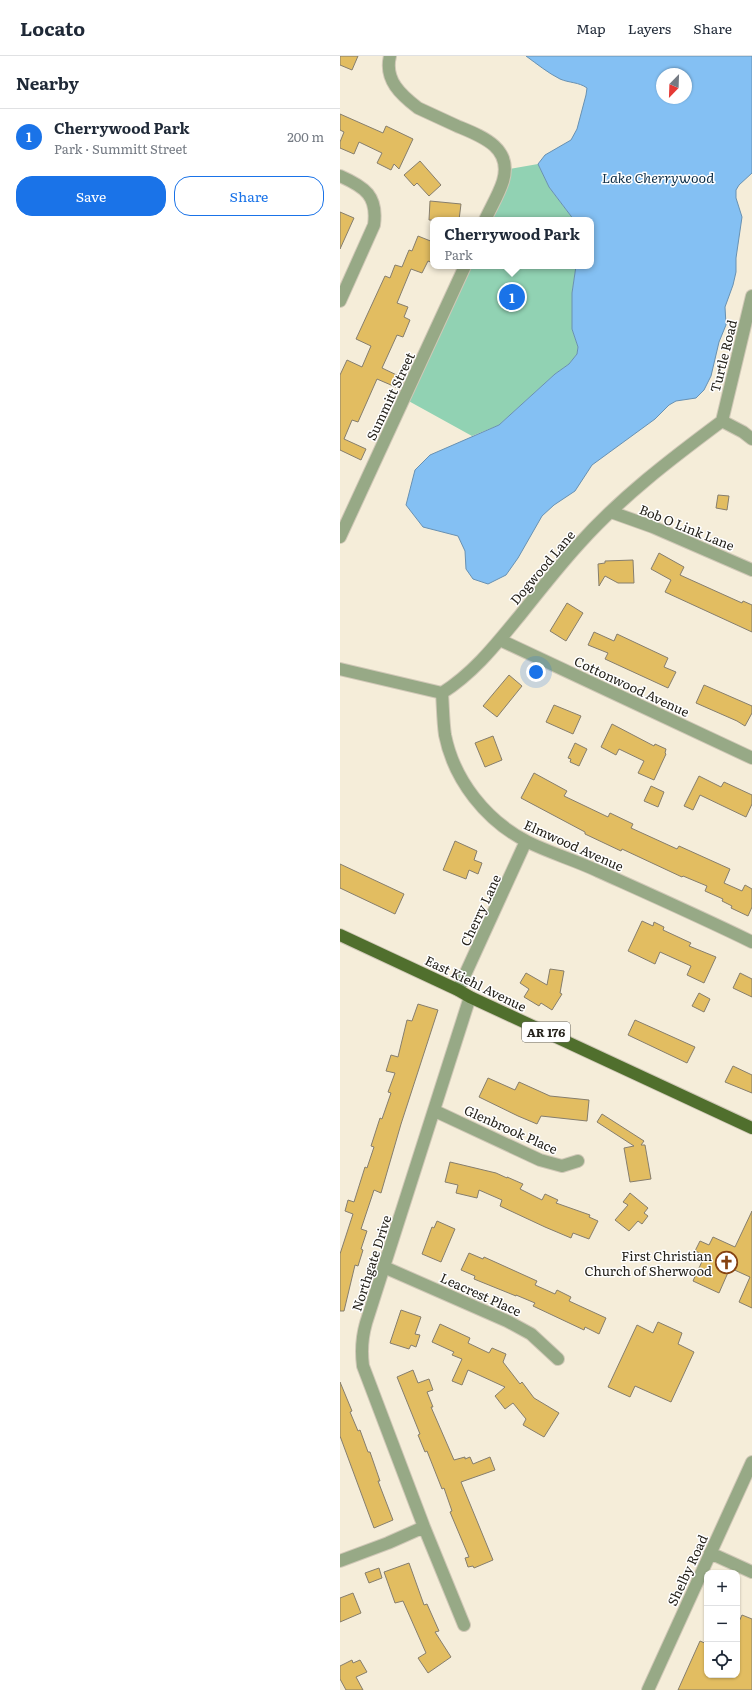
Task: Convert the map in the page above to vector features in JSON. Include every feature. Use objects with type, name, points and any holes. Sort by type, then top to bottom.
[{"type":"main road","name":"East Kiehl Avenue","points":[[340,935],[752,1128]]},
{"type":"street","points":[[390,56],[388,69],[390,79],[395,88],[418,108],[486,138],[495,146],[503,159],[503,180],[486,217]]},
{"type":"street","points":[[340,301],[374,225],[375,215],[372,199],[356,183],[344,178]]},
{"type":"street","name":"Summitt Street","points":[[341,531],[464,269]]},
{"type":"street","name":"Turtle Road","points":[[722,422],[752,296]]},
{"type":"street","points":[[722,422],[743,432],[752,439]]},
{"type":"street","name":"Dogwood Lane","points":[[442,693],[474,669],[500,640],[579,543],[611,512],[635,489],[672,458],[722,422]]},
{"type":"street","name":"Bob O Link Lane","points":[[611,512],[653,527],[752,570]]},
{"type":"street","name":"Cottonwood Avenue","points":[[500,640],[752,758]]},
{"type":"street","points":[[340,669],[442,693]]},
{"type":"street","name":"Elmwood Avenue","points":[[442,693],[445,735],[459,775],[477,800],[498,823],[526,841],[590,868],[752,942]]},
{"type":"street","name":"Cherry Lane","points":[[458,990],[526,841]]},
{"type":"street","name":"Northgate Drive","points":[[464,1625],[424,1528],[363,1366],[362,1356],[363,1335],[366,1323],[470,997]]},
{"type":"street","name":"Glenbrook Place","points":[[435,1110],[540,1160],[562,1166],[578,1161]]},
{"type":"street","name":"Leacrest Place","points":[[384,1267],[506,1321],[531,1334],[558,1359]]},
{"type":"street","name":"Shelby Road","points":[[648,1690],[752,1462]]},
{"type":"street","points":[[340,1561],[424,1528]]},
{"type":"street","points":[[710,1553],[752,1572]]},
{"type":"green space","points":[[538,164],[549,187],[572,217],[486,217],[504,170]]},
{"type":"green space","points":[[464,269],[576,269],[572,293],[572,329],[578,347],[577,354],[569,364],[555,374],[499,425],[472,436],[405,399]]},
{"type":"water","name":"Lake Cherrywood","points":[[526,56],[752,56],[752,173],[739,185],[736,190],[736,198],[742,217],[736,258],[736,272],[725,307],[726,325],[719,342],[711,376],[704,390],[696,398],[676,401],[669,405],[655,419],[592,465],[575,491],[554,505],[542,516],[518,558],[506,575],[488,584],[473,579],[466,569],[465,551],[458,536],[423,527],[406,505],[415,470],[430,455],[499,425],[555,374],[569,364],[577,354],[578,347],[572,329],[572,293],[576,269],[594,269],[594,217],[572,217],[549,187],[538,164],[545,155],[571,140],[577,129],[586,95],[587,88],[560,79]]},
{"type":"building","points":[[340,56],[358,56],[352,70],[340,65]]},
{"type":"building","points":[[340,114],[383,133],[386,126],[413,139],[399,169],[394,164],[391,170],[377,163],[382,153],[359,142],[354,154],[340,148],[340,142],[344,132],[340,130]]},
{"type":"building","points":[[420,161],[441,185],[429,196],[417,183],[414,186],[404,175]]},
{"type":"building","points":[[430,201],[461,204],[459,217],[430,217],[429,220]]},
{"type":"building","points":[[340,212],[354,218],[340,249]]},
{"type":"building","points":[[418,236],[430,241],[430,262],[428,261],[422,273],[411,269],[397,303],[408,307],[404,317],[410,320],[403,337],[397,335],[382,368],[403,378],[398,388],[377,379],[358,422],[352,420],[344,439],[366,449],[361,460],[340,450],[340,375],[347,360],[362,367],[371,346],[356,339],[385,276],[390,278],[395,265],[402,267],[409,250],[412,251]]},
{"type":"building","points":[[718,495],[729,496],[727,510],[716,508]]},
{"type":"building","points":[[659,553],[684,567],[680,575],[742,603],[743,601],[752,605],[752,632],[665,592],[671,580],[651,569]]},
{"type":"building","points":[[633,560],[634,583],[618,583],[605,576],[599,586],[598,564],[605,563],[605,561]]},
{"type":"building","points":[[567,603],[583,613],[566,641],[550,631]]},
{"type":"building","points":[[594,632],[614,641],[617,634],[668,658],[664,667],[676,672],[668,688],[605,659],[608,653],[588,645]]},
{"type":"building","points":[[509,675],[522,686],[497,717],[483,706]]},
{"type":"building","points":[[704,685],[752,706],[752,713],[745,726],[696,703]]},
{"type":"building","points":[[554,705],[581,716],[573,734],[546,722]]},
{"type":"building","points":[[612,724],[654,746],[655,744],[666,749],[666,754],[654,780],[638,773],[644,761],[619,749],[616,755],[601,747]]},
{"type":"building","points":[[493,736],[502,760],[485,767],[475,743]]},
{"type":"building","points":[[575,743],[587,749],[579,766],[570,762],[571,759],[568,758]]},
{"type":"building","points":[[534,773],[567,791],[564,796],[608,817],[610,813],[633,824],[631,828],[677,849],[679,846],[730,869],[724,883],[742,891],[745,885],[752,889],[752,907],[748,916],[731,908],[732,906],[722,901],[723,899],[705,891],[707,886],[683,876],[682,877],[622,849],[621,851],[585,834],[585,832],[521,798]]},
{"type":"building","points":[[699,776],[721,787],[724,782],[752,795],[752,804],[746,817],[700,795],[693,810],[684,806]]},
{"type":"building","points":[[651,786],[664,792],[658,807],[644,801]]},
{"type":"building","points":[[455,841],[477,851],[474,860],[482,863],[478,874],[469,870],[466,879],[443,870]]},
{"type":"building","points":[[340,864],[404,894],[395,914],[340,888]]},
{"type":"building","points":[[642,921],[653,926],[654,922],[664,927],[663,930],[691,943],[689,946],[716,957],[704,983],[687,975],[691,966],[660,952],[655,964],[628,951]]},
{"type":"building","points":[[550,969],[564,971],[560,993],[562,994],[552,1010],[541,1003],[539,1006],[524,997],[529,989],[520,983],[526,973],[547,985]]},
{"type":"building","points":[[740,973],[752,979],[752,997],[733,988]]},
{"type":"building","points":[[699,993],[710,999],[704,1012],[692,1006]]},
{"type":"building","points":[[418,1004],[438,1010],[401,1124],[381,1193],[374,1190],[361,1229],[367,1231],[361,1249],[363,1250],[358,1266],[355,1265],[344,1311],[340,1311],[340,1254],[353,1214],[345,1211],[348,1200],[354,1202],[365,1167],[367,1168],[374,1147],[371,1146],[380,1118],[382,1119],[391,1093],[388,1092],[395,1073],[386,1071],[391,1055],[398,1057],[407,1020],[412,1021]]},
{"type":"building","points":[[635,1020],[695,1047],[687,1063],[628,1035]]},
{"type":"building","points":[[733,1066],[752,1075],[752,1093],[725,1082]]},
{"type":"building","points":[[488,1078],[515,1090],[519,1082],[550,1096],[589,1100],[587,1121],[541,1116],[537,1124],[518,1116],[479,1097]]},
{"type":"building","points":[[602,1114],[644,1141],[641,1145],[645,1145],[651,1179],[630,1182],[624,1148],[634,1146],[597,1122]]},
{"type":"building","points":[[450,1162],[507,1177],[523,1184],[520,1189],[542,1200],[545,1194],[558,1200],[556,1203],[590,1215],[589,1217],[598,1221],[589,1239],[573,1233],[571,1238],[500,1206],[502,1200],[479,1190],[477,1198],[456,1193],[458,1185],[445,1182]]},
{"type":"building","points":[[630,1193],[648,1208],[644,1213],[648,1216],[642,1224],[638,1221],[629,1231],[615,1220],[628,1205],[623,1202]]},
{"type":"building","name":"First Christian Church of Sherwood","points":[[752,1211],[752,1308],[739,1302],[750,1277],[730,1268],[719,1293],[693,1281],[705,1255],[695,1251],[700,1241],[709,1245],[713,1237],[735,1247]]},
{"type":"building","points":[[437,1221],[455,1229],[441,1262],[422,1254],[432,1227],[434,1228]]},
{"type":"building","points":[[469,1253],[483,1259],[484,1257],[537,1281],[535,1285],[555,1294],[557,1290],[571,1297],[569,1301],[606,1318],[599,1334],[585,1327],[584,1330],[533,1306],[535,1303],[474,1279],[475,1276],[461,1270]]},
{"type":"building","points":[[401,1310],[421,1317],[415,1334],[420,1335],[416,1347],[411,1345],[409,1349],[390,1343]]},
{"type":"building","points":[[658,1322],[682,1333],[678,1344],[694,1352],[671,1402],[635,1386],[630,1397],[608,1387],[637,1325],[653,1333]]},
{"type":"building","points":[[440,1324],[470,1338],[468,1343],[489,1353],[492,1348],[506,1354],[503,1362],[520,1384],[522,1382],[534,1398],[559,1413],[544,1437],[523,1425],[526,1419],[513,1403],[505,1409],[495,1396],[505,1387],[468,1370],[462,1385],[452,1381],[462,1359],[452,1355],[454,1352],[432,1342]]},
{"type":"building","points":[[413,1370],[418,1383],[429,1379],[433,1390],[427,1392],[433,1407],[431,1407],[454,1460],[470,1457],[473,1464],[490,1457],[495,1470],[461,1482],[493,1560],[474,1568],[473,1566],[468,1567],[465,1558],[469,1557],[450,1512],[452,1511],[444,1488],[442,1489],[427,1451],[425,1452],[418,1435],[420,1434],[397,1377]]},
{"type":"building","points":[[340,1382],[352,1411],[350,1412],[358,1431],[360,1430],[368,1452],[370,1452],[380,1481],[378,1481],[393,1520],[374,1528],[340,1436]]},
{"type":"building","points":[[409,1563],[424,1605],[427,1604],[439,1631],[435,1632],[451,1657],[428,1673],[418,1658],[426,1653],[403,1601],[395,1603],[384,1572]]},
{"type":"building","points":[[379,1568],[382,1578],[369,1583],[365,1573]]},
{"type":"building","points":[[353,1593],[361,1613],[340,1622],[340,1598]]},
{"type":"building","points":[[742,1615],[752,1619],[752,1690],[678,1690],[700,1641],[704,1643],[704,1678],[740,1678],[740,1619]]},
{"type":"building","points":[[352,1660],[353,1663],[360,1660],[367,1672],[356,1677],[363,1690],[346,1690],[340,1679],[340,1666]]},
{"type":"place","name":"Cherrywood Park","points":[[512,297]]},
{"type":"place","name":"First Christian Church of Sherwood","points":[[727,1262]]}]
